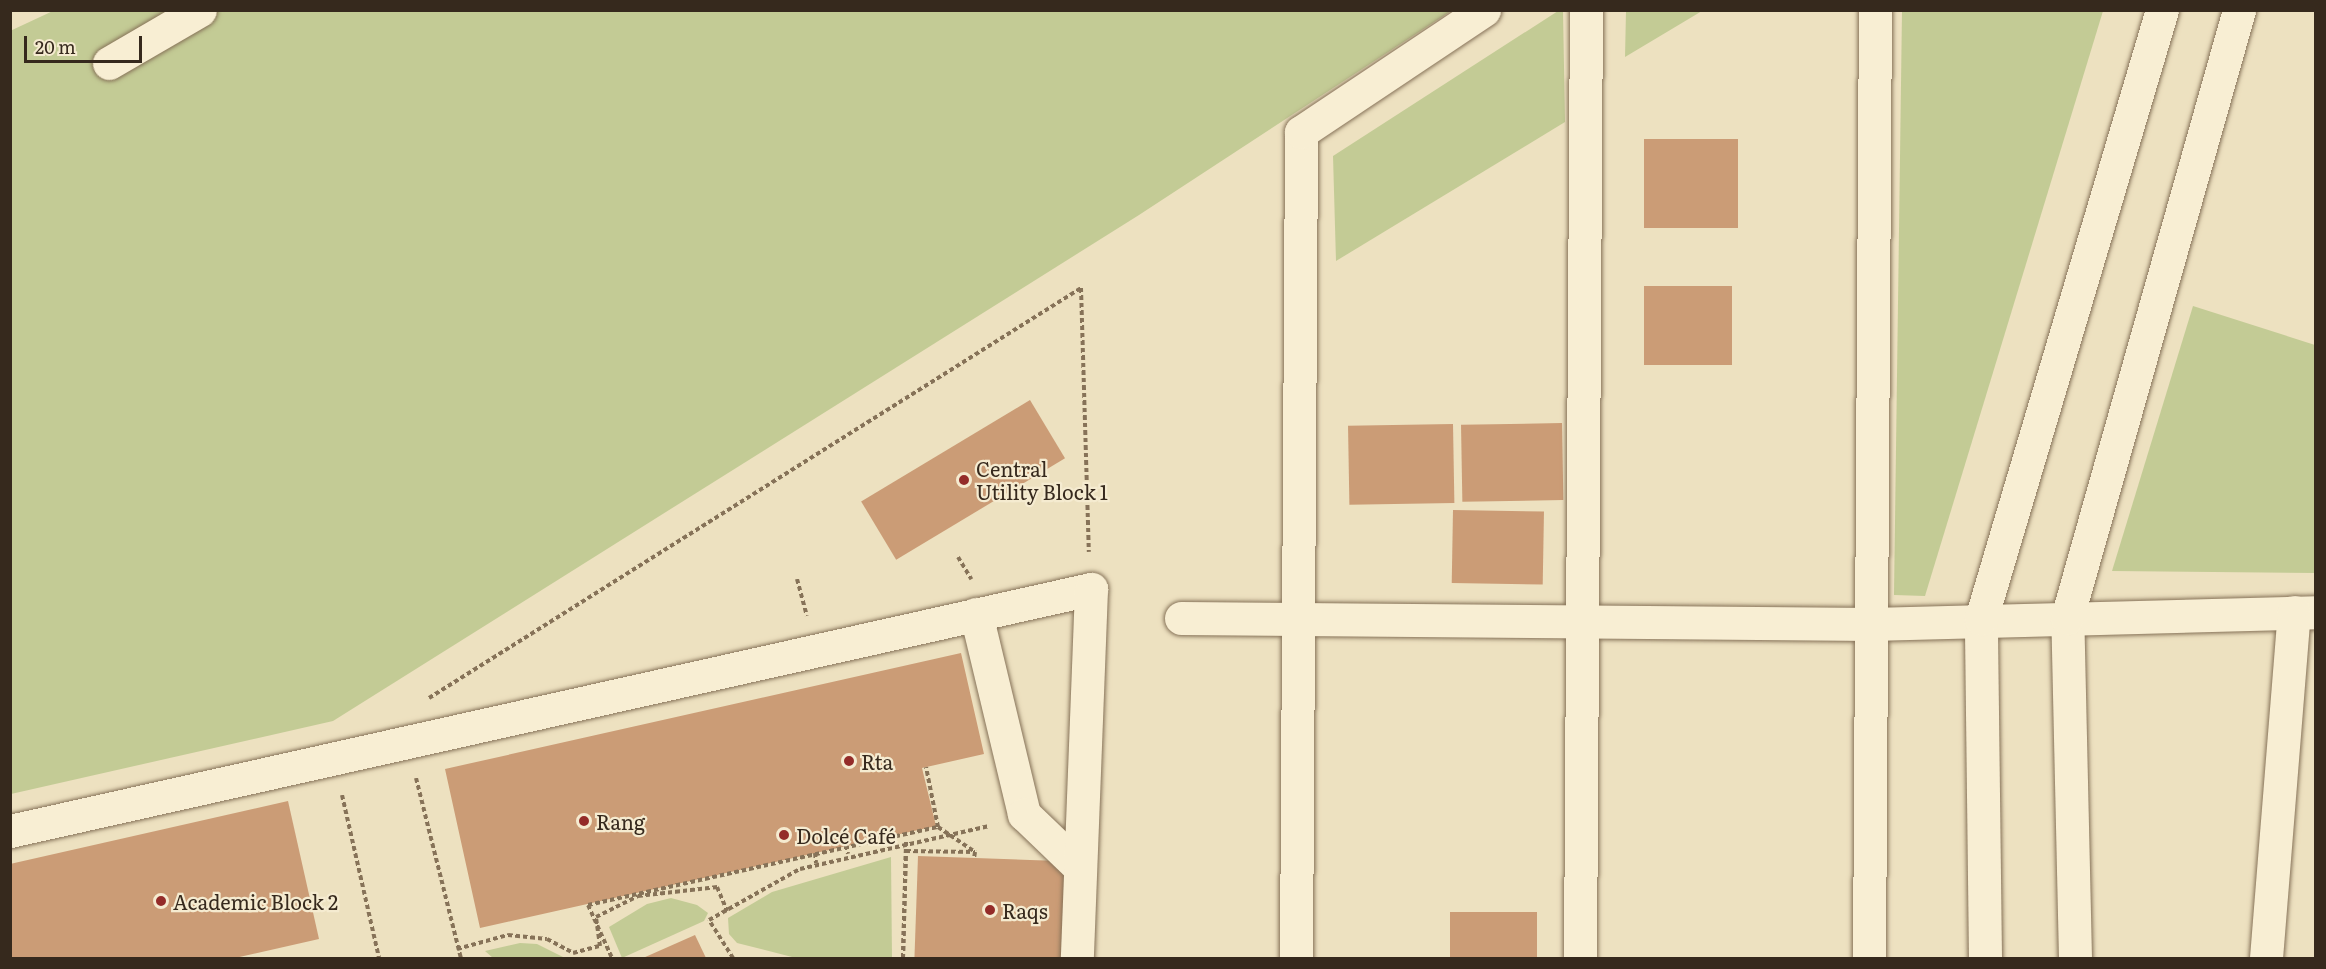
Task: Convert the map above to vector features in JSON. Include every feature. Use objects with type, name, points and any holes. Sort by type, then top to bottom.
[{"type":"street","points":[[109,63],[200,10]]},
{"type":"street","points":[[1296,958],[1301,132],[1484,10]]},
{"type":"street","points":[[1580,958],[1586,10]]},
{"type":"street","points":[[1869,958],[1875,10]]},
{"type":"street","points":[[1985,958],[1980,619],[2162,10]]},
{"type":"street","points":[[2075,958],[2067,618],[2239,10]]},
{"type":"street","points":[[10,831],[1091,589],[1078,866],[1077,958]]},
{"type":"street","points":[[1181,618],[1583,619],[1871,624],[1980,619],[2305,612],[2266,958]]},
{"type":"street","points":[[976,614],[1024,814],[1078,866]]},
{"type":"path","points":[[424,700],[1081,288],[1091,589]]},
{"type":"path","points":[[408,742],[461,958]]},
{"type":"path","points":[[334,758],[379,958]]},
{"type":"path","points":[[926,767],[938,827],[975,852]]},
{"type":"path","points":[[733,958],[709,920],[816,863],[906,842],[954,837],[1024,814]]},
{"type":"path","points":[[612,958],[588,905],[938,827]]},
{"type":"path","points":[[903,958],[906,842]]},
{"type":"path","points":[[846,845],[848,854]]},
{"type":"path","points":[[903,958],[906,851],[975,852]]},
{"type":"path","points":[[974,858],[975,852]]},
{"type":"path","points":[[815,853],[816,863]]},
{"type":"path","points":[[457,949],[508,935],[547,939],[573,953],[600,946],[596,917],[638,896],[717,887],[727,911]]},
{"type":"green space","points":[[55,10],[1451,11],[1139,215],[333,721],[11,794],[10,31]]},
{"type":"green space","points":[[1626,10],[1702,11],[1625,57]]},
{"type":"green space","points":[[1558,11],[1563,11],[1565,122],[1336,261],[1333,156]]},
{"type":"green space","points":[[1902,11],[2103,11],[1925,596],[1894,595]]},
{"type":"green space","points":[[2193,306],[2315,345],[2315,573],[2112,571]]},
{"type":"green space","points":[[891,857],[892,958],[796,958],[737,943],[729,934],[728,918],[772,892]]},
{"type":"green space","points":[[671,898],[697,905],[708,913],[704,921],[622,958],[609,927],[647,904]]},
{"type":"green space","points":[[520,943],[537,944],[565,958],[493,958],[485,951]]},
{"type":"building","points":[[1644,139],[1738,139],[1738,228],[1644,228]]},
{"type":"building","points":[[1644,286],[1732,286],[1732,365],[1644,365]]},
{"type":"building","name":"Central Utility Block 1","points":[[1030,400],[1065,458],[896,560],[861,501]]},
{"type":"building","points":[[1562,423],[1563,500],[1462,502],[1461,425]]},
{"type":"building","points":[[1453,424],[1454,503],[1349,505],[1348,426]]},
{"type":"building","points":[[1453,510],[1544,512],[1543,585],[1452,583]]},
{"type":"building","points":[[961,653],[984,754],[922,768],[936,826],[480,928],[445,769]]},
{"type":"building","name":"Academic Block 2","points":[[288,801],[319,939],[235,958],[10,958],[10,864]]},
{"type":"building","name":"Raqs","points":[[918,856],[1066,861],[1063,958],[914,958]]},
{"type":"building","points":[[1450,912],[1537,912],[1537,958],[1450,958]]},
{"type":"building","points":[[695,935],[706,958],[643,958]]},
{"type":"place","name":"Central Utility Block 1","points":[[964,480]]},
{"type":"place","name":"Rta","points":[[849,761]]},
{"type":"place","name":"Rang","points":[[584,821]]},
{"type":"place","name":"Dolcé Café","points":[[784,835]]},
{"type":"place","name":"Academic Block 2","points":[[161,901]]},
{"type":"place","name":"Raqs","points":[[990,910]]}]
